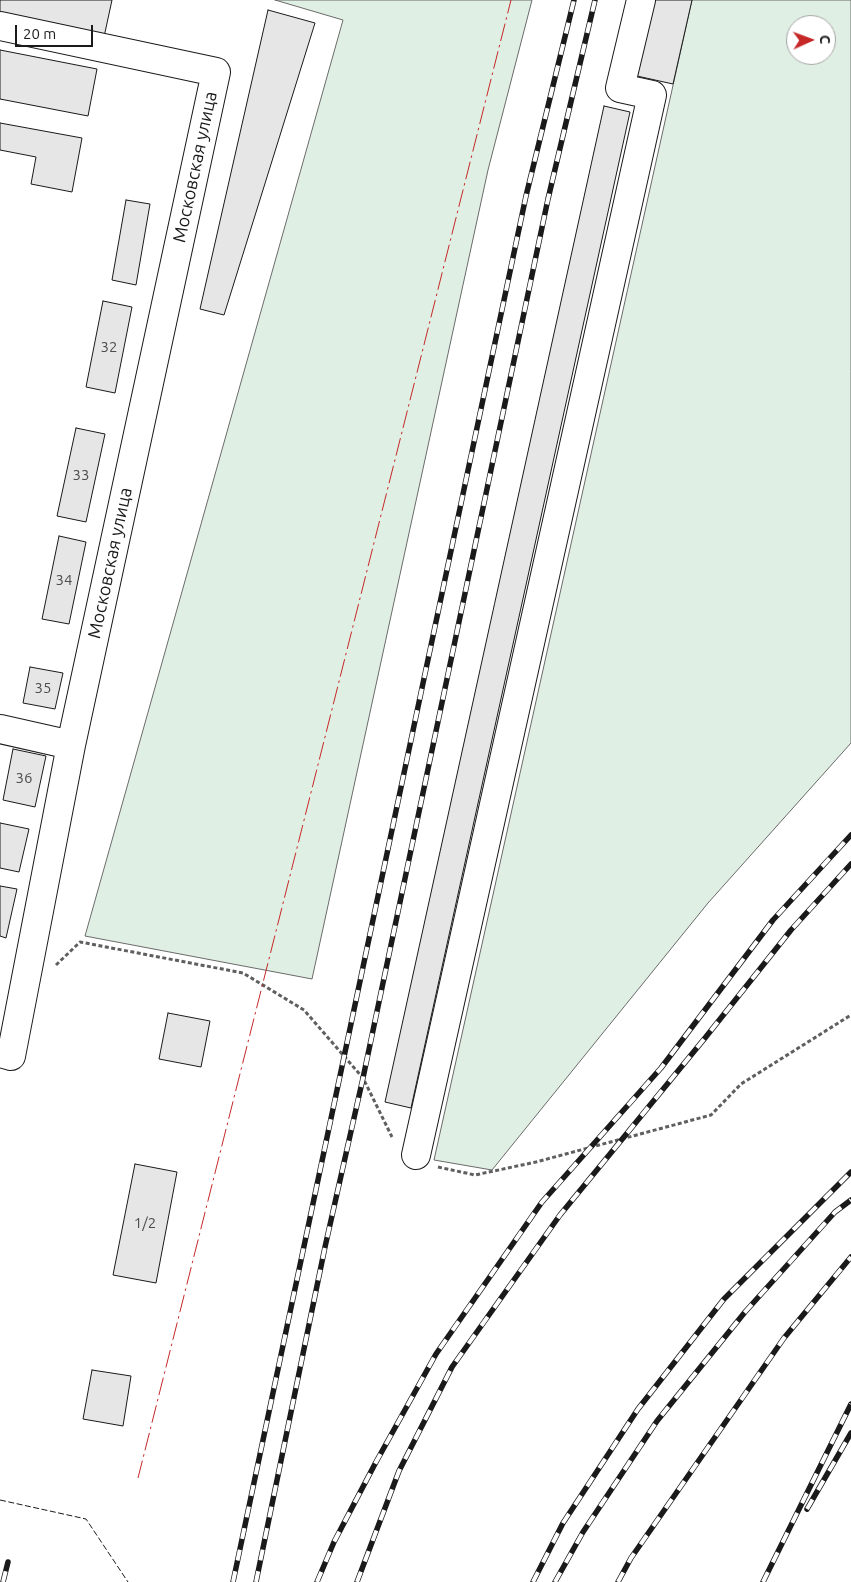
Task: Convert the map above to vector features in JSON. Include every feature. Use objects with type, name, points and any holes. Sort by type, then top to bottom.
[{"type":"street","points":[[416,1155],[652,95],[620,88],[641,0]]},
{"type":"street","name":"Московская улица","points":[[0,26],[216,72],[6,1055]]},
{"type":"street","points":[[0,729],[71,745]]},
{"type":"green space","points":[[275,0],[532,0],[488,170],[312,979],[85,936],[343,20]]},
{"type":"green space","points":[[692,0],[851,0],[851,743],[708,903],[492,1170],[434,1160]]},
{"type":"building","points":[[0,0],[112,0],[104,37],[0,15]]},
{"type":"building","points":[[655,0],[692,0],[673,84],[637,76]]},
{"type":"building","points":[[268,10],[315,23],[224,315],[200,309]]},
{"type":"building","points":[[0,50],[97,69],[88,116],[0,99]]},
{"type":"building","points":[[604,106],[630,112],[411,1108],[385,1102]]},
{"type":"building","points":[[0,123],[82,138],[72,192],[31,184],[36,157],[0,150]]},
{"type":"building","points":[[126,200],[150,204],[136,285],[112,280]]},
{"type":"building","points":[[103,301],[132,307],[115,393],[86,387]]},
{"type":"building","points":[[76,428],[105,434],[86,522],[57,516]]},
{"type":"building","points":[[59,536],[86,542],[69,624],[42,619]]},
{"type":"building","points":[[30,667],[63,673],[55,709],[23,703]]},
{"type":"building","points":[[13,749],[46,756],[35,807],[3,800]]},
{"type":"building","points":[[0,823],[29,829],[19,872],[0,868]]},
{"type":"building","points":[[0,886],[17,889],[6,938],[0,936]]},
{"type":"building","points":[[168,1013],[210,1021],[201,1067],[159,1059]]},
{"type":"building","points":[[135,1164],[177,1172],[156,1283],[113,1275]]},
{"type":"building","points":[[92,1370],[131,1376],[123,1426],[83,1419]]},
{"type":"railway","points":[[233,1582],[526,196],[574,0]]},
{"type":"railway","points":[[256,1582],[325,1247],[363,1078],[548,199],[595,0]]},
{"type":"railway","points":[[317,1582],[334,1542],[436,1354],[542,1202],[661,1068],[773,920],[851,835]]},
{"type":"railway","points":[[357,1582],[399,1471],[452,1367],[560,1215],[791,930],[851,864]]},
{"type":"railway","points":[[533,1582],[563,1523],[638,1409],[724,1299],[851,1172]]},
{"type":"railway","points":[[555,1582],[583,1532],[657,1421],[745,1312],[835,1212],[851,1200]]},
{"type":"railway","points":[[618,1582],[631,1558],[784,1338],[851,1257]]},
{"type":"railway","points":[[763,1582],[851,1404]]},
{"type":"railway","points":[[807,1509],[851,1433]]},
{"type":"railway","points":[[3,1582],[8,1562]]},
{"type":"fence","points":[[0,1500],[86,1519],[128,1582]]},
{"type":"power","points":[[138,1478],[511,0]]}]
